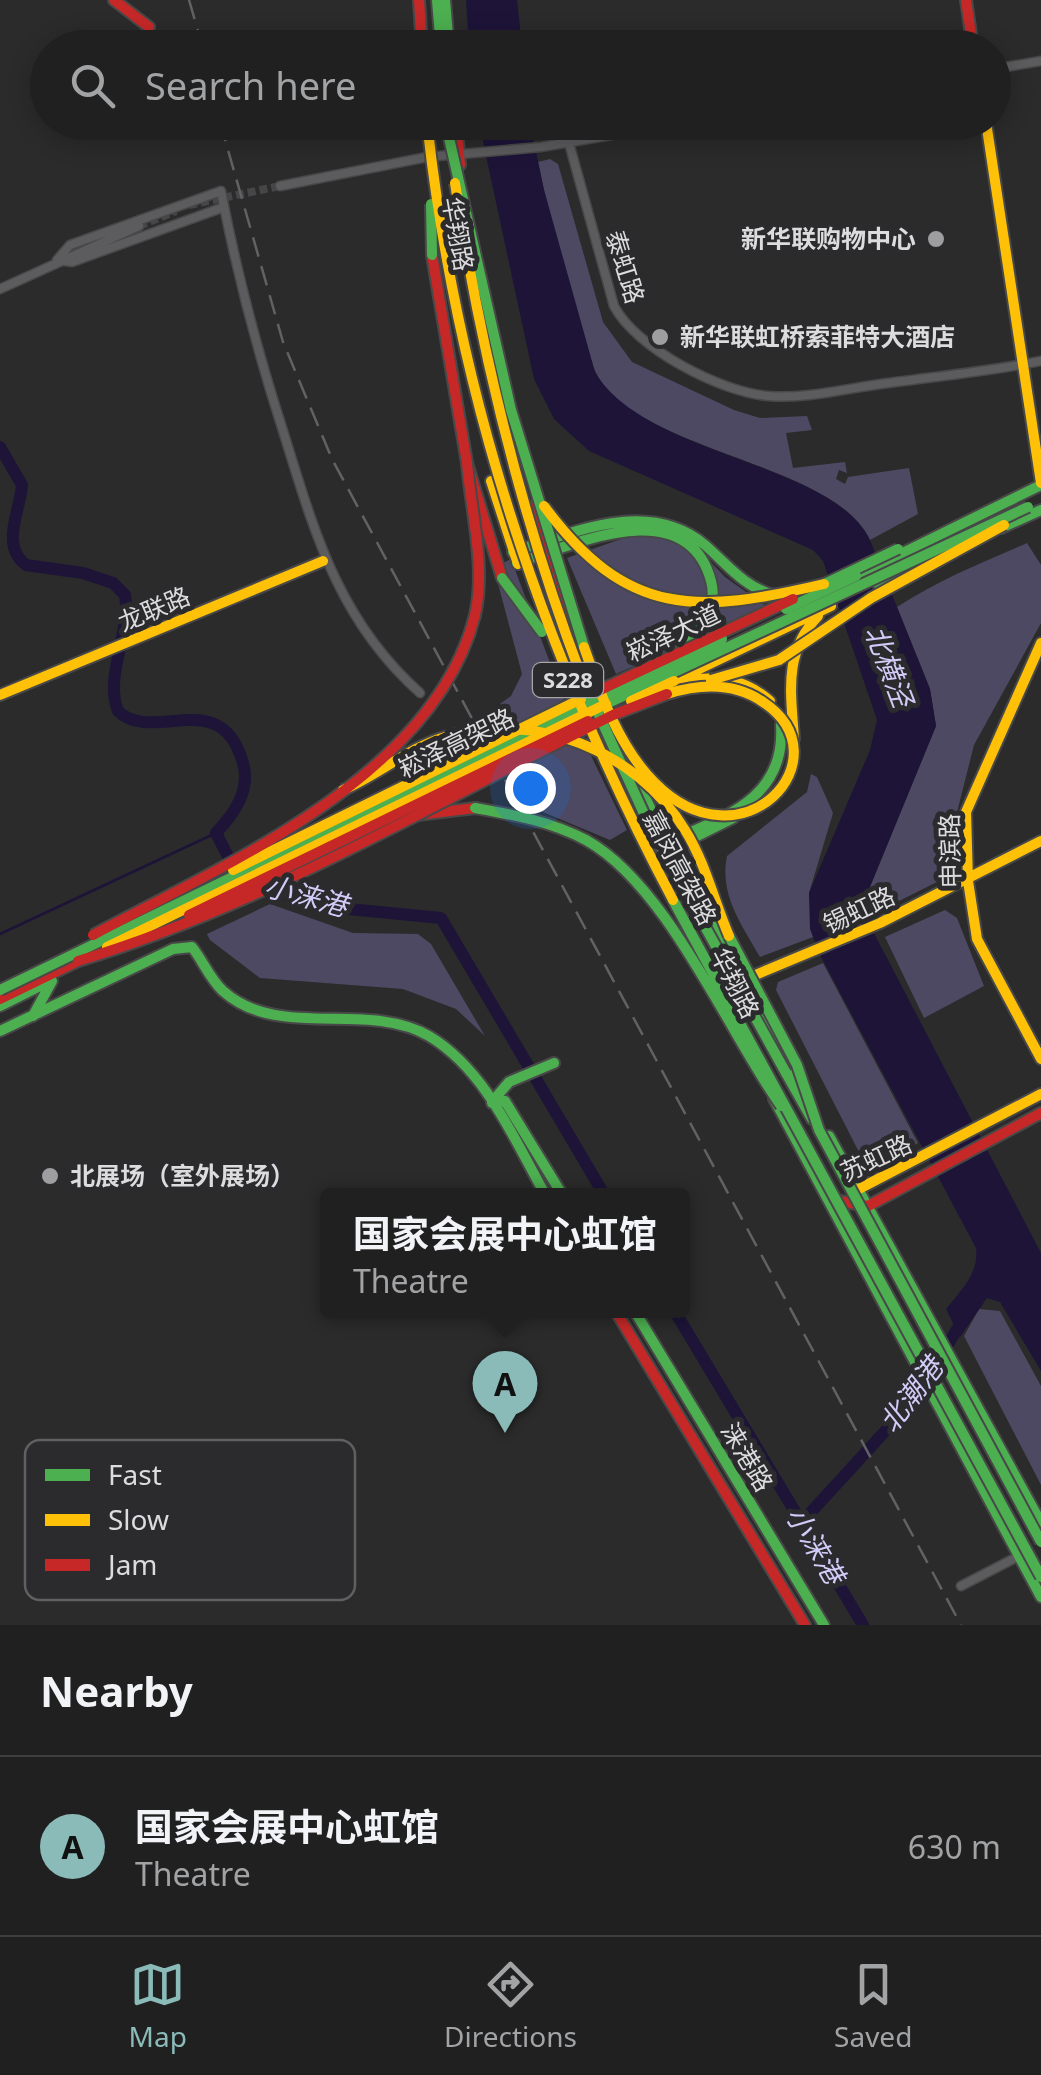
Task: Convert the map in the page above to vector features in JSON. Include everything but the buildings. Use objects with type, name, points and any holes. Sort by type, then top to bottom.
[{"type":"main road","points":[[114,0],[149,27]]},
{"type":"main road","points":[[416,0],[418,30]]},
{"type":"main road","points":[[437,0],[439,30]]},
{"type":"main road","points":[[445,0],[448,30]]},
{"type":"main road","points":[[966,0],[970,30]]},
{"type":"main road","name":"华翔路","points":[[426,140],[465,382],[515,557],[570,694],[648,856],[1041,1597]]},
{"type":"main road","name":"嘉闵高架路","points":[[427,140],[432,186],[476,406],[535,601],[631,819],[1041,1577]]},
{"type":"main road","name":"嘉闵高架路","points":[[452,140],[492,393],[525,510],[585,685],[644,815],[1041,1543]]},
{"type":"main road","points":[[78,961],[174,932],[521,761],[600,723],[616,716],[648,700],[700,686],[743,690],[768,705],[790,733],[790,774],[781,792],[763,807],[724,818],[679,803],[643,770],[619,728],[612,712],[599,682],[593,667],[535,493],[506,388],[453,140]]},
{"type":"main road","name":"华翔路","points":[[455,140],[460,155],[469,249],[494,383],[543,549],[621,752],[668,846],[1041,1523]]},
{"type":"main road","points":[[989,140],[1041,482]]},
{"type":"main road","points":[[342,790],[441,698],[459,665],[475,611],[477,580],[467,463],[432,256],[432,186]]},
{"type":"main road","points":[[467,463],[491,551],[514,596],[554,646],[591,670],[633,684],[680,684],[756,670],[795,651],[904,579],[984,540],[1028,508]]},
{"type":"main road","name":"崧泽大道","points":[[0,988],[364,803],[1041,482]]},
{"type":"main road","name":"崧泽高架路","points":[[0,988],[416,784],[856,576],[1041,482]]},
{"type":"main road","points":[[535,493],[579,552],[616,580],[657,598],[717,606],[771,598],[856,576]]},
{"type":"main road","name":"崧泽高架路","points":[[0,1003],[541,734],[1041,501]]},
{"type":"main road","name":"崧泽大道","points":[[0,1003],[830,606],[1041,510]]},
{"type":"main road","points":[[543,549],[622,521],[672,523],[699,540],[749,587],[775,595],[802,594]]},
{"type":"main road","points":[[515,557],[635,528],[676,534],[699,554],[712,582],[703,627],[675,654]]},
{"type":"main road","name":"龙联路","points":[[0,695],[323,561]]},
{"type":"main road","points":[[648,856],[758,805],[781,775],[794,734],[788,695],[789,660],[808,624],[830,606]]},
{"type":"main road","name":"申滨路","points":[[1041,642],[966,812],[968,881],[977,939],[1041,1058]]},
{"type":"main road","points":[[674,681],[722,675],[758,690],[777,711],[782,730],[781,775]]},
{"type":"main road","points":[[0,988],[157,898],[256,848],[342,790],[439,738],[494,730],[544,731],[574,740],[632,770],[665,803],[693,844],[730,935],[798,1066],[819,1130]]},
{"type":"main road","points":[[409,817],[476,808],[506,810],[568,828],[615,858],[653,899],[748,1066],[804,1136]]},
{"type":"main road","name":"锡虹路","points":[[742,980],[880,923],[1041,841]]},
{"type":"main road","points":[[0,1031],[173,949],[192,948],[224,992],[238,1002],[306,1016],[377,1019],[428,1035],[460,1061],[492,1103],[541,1188]]},
{"type":"main road","points":[[33,1016],[52,981]]},
{"type":"main road","points":[[492,1103],[510,1082],[554,1063]]},
{"type":"main road","name":"苏虹路","points":[[828,1199],[860,1190],[1041,1094]]},
{"type":"main road","points":[[492,1103],[505,1101],[558,1188]]},
{"type":"main road","name":"苏虹路","points":[[828,1199],[868,1206],[1041,1113]]},
{"type":"main road","points":[[620,1318],[805,1625]]},
{"type":"main road","name":"涞港路","points":[[639,1318],[824,1625]]},
{"type":"main road","points":[[1019,1556],[1041,1543]]},
{"type":"street","points":[[1011,66],[1041,61]]},
{"type":"street","points":[[280,186],[427,157],[591,140]]},
{"type":"street","name":"泰虹路","points":[[569,144],[614,306],[624,326],[656,350],[728,386],[750,394],[798,396],[1041,361]]},
{"type":"street","points":[[57,260],[70,245],[221,191],[259,355],[323,561],[348,608],[420,693]]},
{"type":"street","points":[[57,260],[72,262],[224,207]]},
{"type":"street","points":[[0,288],[139,226]]},
{"type":"street","points":[[961,1586],[1019,1556]]},
{"type":"shaded area","points":[[550,159],[558,164],[603,322],[632,362],[734,410],[760,418],[807,416],[812,430],[786,433],[793,468],[845,462],[847,473],[839,470],[836,479],[845,484],[848,477],[909,468],[918,514],[870,540],[851,515],[822,494],[664,428],[630,409],[604,386],[587,350],[544,190],[538,162]]},
{"type":"shaded area","points":[[641,532],[685,546],[697,559],[705,556],[725,577],[767,607],[616,674],[567,558]]},
{"type":"shaded area","points":[[1027,543],[1041,565],[1041,623],[974,745],[949,844],[951,875],[865,918],[865,899],[936,726],[930,689],[897,607],[945,580]]},
{"type":"shaded area","points":[[511,559],[564,700],[494,736],[483,716],[511,696],[522,674],[496,576],[503,563]]},
{"type":"shaded area","points":[[581,735],[627,830],[610,840],[538,810],[515,772]]},
{"type":"shaded area","points":[[811,774],[817,777],[833,813],[809,893],[813,937],[760,957],[729,897],[727,856],[807,792]]},
{"type":"shaded area","points":[[270,904],[353,933],[418,934],[431,944],[485,1036],[456,1009],[403,989],[260,978],[210,940],[207,934]]},
{"type":"shaded area","points":[[945,910],[957,918],[984,986],[924,1018],[885,937]]},
{"type":"shaded area","points":[[823,963],[918,1143],[883,1162],[860,1154],[776,990],[778,982]]},
{"type":"shaded area","points":[[979,1309],[1000,1311],[1041,1386],[1041,1485],[964,1336]]},
{"type":"water","points":[[466,0],[517,0],[520,30],[468,30]]},
{"type":"water","name":"北横泾","points":[[483,140],[534,140],[595,372],[620,400],[654,423],[694,442],[818,492],[849,514],[870,540],[930,689],[936,726],[865,899],[864,914],[1041,1253],[1041,1371],[1000,1302],[987,1298],[960,1337],[946,1309],[972,1274],[976,1248],[820,955],[810,929],[809,893],[870,750],[877,720],[823,561],[813,550],[589,451],[554,419],[534,379]]},
{"type":"waterway","name":"小涞港","points":[[0,447],[22,485],[13,528],[18,557],[26,565],[83,573],[113,583],[125,595],[114,684],[118,711],[132,720],[203,721],[219,726],[233,739],[243,763],[245,783],[235,810],[216,833],[235,870]]},
{"type":"waterway","points":[[0,934],[216,833]]},
{"type":"waterway","name":"小涞港","points":[[264,887],[328,907],[441,918],[600,1188]]},
{"type":"waterway","name":"小涞港","points":[[679,1318],[863,1625]]},
{"type":"waterway","name":"北潮港","points":[[800,1524],[911,1403],[963,1320]]},
{"type":"tunnel","points":[[189,205],[280,186]]},
{"type":"tunnel","points":[[139,226],[176,211]]},
{"type":"railway","points":[[189,0],[198,30]]},
{"type":"railway","points":[[225,140],[283,342],[332,459],[961,1625]]},
{"type":"traffic: fast","points":[[437,0],[440,30]]},
{"type":"traffic: fast","points":[[445,0],[448,30]]},
{"type":"traffic: fast","points":[[450,140],[511,410],[584,647]]},
{"type":"traffic: fast","points":[[431,204],[432,255]]},
{"type":"traffic: fast","points":[[856,576],[1041,485]]},
{"type":"traffic: fast","points":[[606,704],[1028,507]]},
{"type":"traffic: fast","points":[[1001,528],[1041,510]]},
{"type":"traffic: fast","points":[[513,552],[611,523],[660,523],[705,545],[744,580],[773,595]]},
{"type":"traffic: fast","points":[[517,563],[568,545],[627,532],[654,531],[679,538],[698,554],[713,592],[704,622],[676,653]]},
{"type":"traffic: fast","points":[[818,587],[898,549]]},
{"type":"traffic: fast","points":[[878,584],[922,564]]},
{"type":"traffic: fast","points":[[786,609],[856,576]]},
{"type":"traffic: fast","points":[[502,578],[542,632]]},
{"type":"traffic: fast","points":[[0,990],[722,639]]},
{"type":"traffic: fast","points":[[582,678],[651,829],[786,1073]]},
{"type":"traffic: fast","points":[[609,721],[670,850],[799,1081]]},
{"type":"traffic: fast","points":[[661,845],[726,815],[761,790],[780,751],[781,725]]},
{"type":"traffic: fast","points":[[475,808],[559,828],[586,840],[615,861],[669,924],[781,1106]]},
{"type":"traffic: fast","points":[[663,853],[733,818]]},
{"type":"traffic: fast","points":[[673,900],[1041,1577]]},
{"type":"traffic: fast","points":[[729,936],[797,1065],[819,1130],[1041,1542]]},
{"type":"traffic: fast","points":[[0,1031],[173,949],[192,947],[218,986],[245,1006],[296,1018],[379,1021],[429,1036],[449,1050],[483,1087],[542,1188]]},
{"type":"traffic: fast","points":[[710,979],[731,1021]]},
{"type":"traffic: fast","points":[[33,1016],[52,981]]},
{"type":"traffic: fast","points":[[0,1006],[48,982]]},
{"type":"traffic: fast","points":[[492,1102],[509,1082],[554,1063]]},
{"type":"traffic: fast","points":[[786,1073],[812,1119]]},
{"type":"traffic: fast","points":[[774,1099],[1041,1597]]},
{"type":"traffic: fast","points":[[492,1103],[505,1101],[558,1188]]},
{"type":"traffic: fast","points":[[829,1136],[1041,1523]]},
{"type":"traffic: fast","points":[[639,1318],[824,1625]]},
{"type":"traffic: slow","points":[[429,140],[461,332],[514,527],[585,716],[673,900]]},
{"type":"traffic: slow","points":[[989,140],[1041,483]]},
{"type":"traffic: slow","points":[[455,183],[477,309],[505,434],[540,557],[582,678]]},
{"type":"traffic: slow","points":[[491,481],[518,564]]},
{"type":"traffic: slow","points":[[544,506],[575,543],[605,570],[636,588],[668,598],[701,602],[738,600],[824,584]]},
{"type":"traffic: slow","points":[[711,680],[779,660],[871,598],[1004,525]]},
{"type":"traffic: slow","points":[[0,695],[323,561]]},
{"type":"traffic: slow","points":[[674,681],[831,606]]},
{"type":"traffic: slow","points":[[794,739],[794,659],[818,616]]},
{"type":"traffic: slow","points":[[1041,643],[966,812],[968,881],[977,939],[1041,1059]]},
{"type":"traffic: slow","points":[[584,647],[621,736],[654,782],[687,807],[720,815],[749,811],[773,797],[789,776],[794,751],[786,725],[763,702],[728,688],[691,688],[667,694]]},
{"type":"traffic: slow","points":[[685,680],[730,680],[750,687],[770,701]]},
{"type":"traffic: slow","points":[[631,701],[674,681]]},
{"type":"traffic: slow","points":[[233,870],[581,699]]},
{"type":"traffic: slow","points":[[107,947],[606,704]]},
{"type":"traffic: slow","points":[[343,790],[431,742],[479,730],[548,733],[580,743],[611,758],[664,802],[692,842],[729,936]]},
{"type":"traffic: slow","points":[[748,978],[880,923],[1041,841]]},
{"type":"traffic: slow","points":[[853,1192],[1041,1094]]},
{"type":"traffic: jam","points":[[114,0],[149,27]]},
{"type":"traffic: jam","points":[[419,0],[421,30]]},
{"type":"traffic: jam","points":[[966,0],[970,30]]},
{"type":"traffic: jam","points":[[458,140],[460,165]]},
{"type":"traffic: jam","points":[[432,255],[467,463],[502,578]]},
{"type":"traffic: jam","points":[[93,935],[262,845],[319,809],[371,768],[417,723],[452,672],[475,615],[478,558],[467,463]]},
{"type":"traffic: jam","points":[[530,506],[574,635]]},
{"type":"traffic: jam","points":[[596,692],[793,599]]},
{"type":"traffic: jam","points":[[78,961],[148,938],[283,881],[613,715],[667,694]]},
{"type":"traffic: jam","points":[[189,915],[588,721]]},
{"type":"traffic: jam","points":[[417,815],[475,808]]},
{"type":"traffic: jam","points":[[0,999],[78,961]]},
{"type":"traffic: jam","points":[[834,1200],[868,1206],[1041,1113]]},
{"type":"traffic: jam","points":[[620,1318],[805,1625]]},
{"type":"place","name":"新华联购物中心","points":[[936,239]]},
{"type":"place","name":"新华联虹桥索菲特大酒店","points":[[660,337]]},
{"type":"place","name":"北展场（室外展场）","points":[[50,1176]]},
{"type":"place","name":"国家会展中心虹馆","points":[[505,1433]]}]
